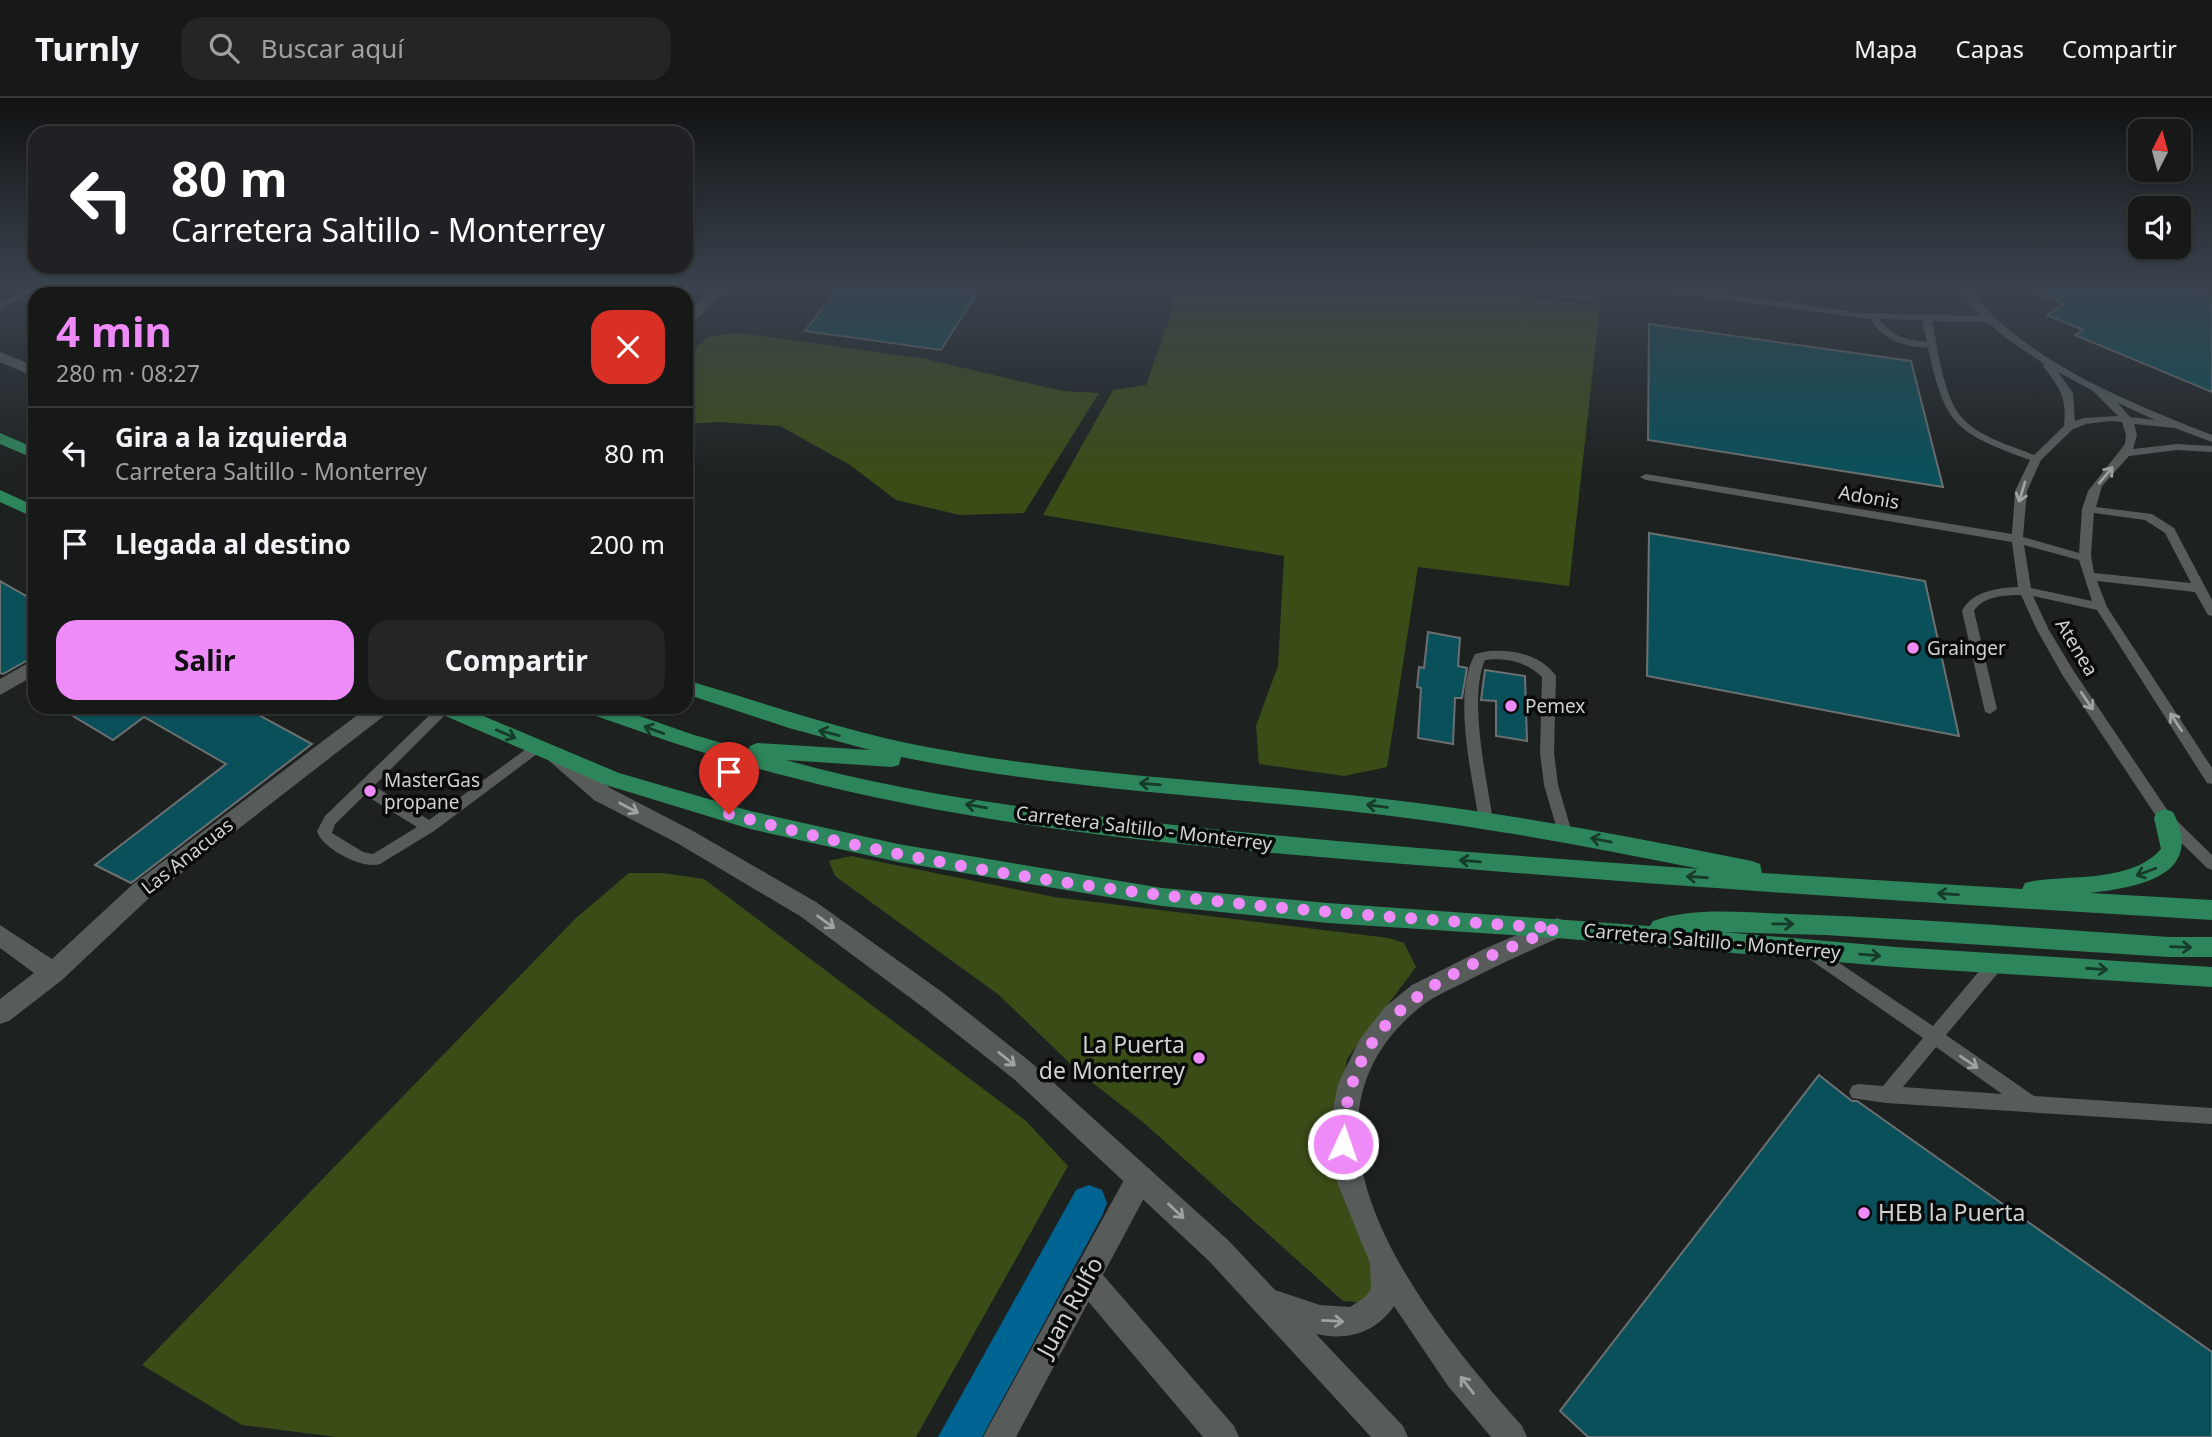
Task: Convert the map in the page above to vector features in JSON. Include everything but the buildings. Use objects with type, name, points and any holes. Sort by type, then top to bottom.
[{"type":"main road","points":[[0,356],[28,369]]},
{"type":"main road","points":[[0,438],[28,451]]},
{"type":"main road","points":[[0,495],[28,509]]},
{"type":"main road","points":[[0,688],[28,670]]},
{"type":"main road","points":[[693,689],[786,722],[852,739],[962,761],[1054,775]]},
{"type":"main road","name":"Las Anacuas","points":[[0,1013],[53,973],[140,892],[373,714]]},
{"type":"main road","name":"Carretera Saltillo - Monterrey","points":[[460,714],[546,751],[663,796],[750,820],[898,853],[1018,875],[1190,900],[1328,913],[1557,928],[1809,950],[2212,977]]},
{"type":"main road","name":"Carretera Saltillo - Monterrey","points":[[612,714],[716,751],[941,800],[1070,822],[1166,834],[1569,869],[2212,910]]},
{"type":"main road","points":[[546,751],[603,794],[808,909],[1024,1072],[1219,1251],[1392,1437]]},
{"type":"main road","points":[[716,751],[842,754],[1377,806],[1565,833],[1837,886]]},
{"type":"main road","points":[[1997,898],[2083,883],[2127,879],[2159,867],[2172,851],[2171,836],[2165,818]]},
{"type":"main road","points":[[1618,933],[1710,922],[1825,925],[2169,947],[2212,947]]},
{"type":"main road","points":[[1268,1302],[1314,1319],[1334,1323],[1356,1321],[1370,1315],[1386,1292],[1386,1275],[1348,1173],[1343,1144],[1343,1115],[1363,1054],[1384,1026],[1408,1001],[1428,988],[1473,964],[1557,928]]},
{"type":"main road","points":[[0,935],[53,973]]},
{"type":"main road","name":"Juan Rulfo","points":[[999,1437],[1140,1178]]},
{"type":"main road","points":[[1378,1248],[1402,1292],[1443,1354],[1511,1437]]},
{"type":"main road","points":[[1086,1277],[1223,1437]]},
{"type":"lane","points":[[1934,350],[1948,401],[1957,418],[1994,443],[2036,459]]},
{"type":"lane","points":[[2031,350],[2096,388],[2212,439]]},
{"type":"lane","points":[[2040,357],[2069,393],[2072,404],[2069,427],[2098,419],[2128,419],[2176,425]]},
{"type":"lane","points":[[2096,388],[2128,419],[2131,440],[2126,453],[2102,478],[2093,492],[2088,509],[2084,558],[2089,576],[2101,607],[2212,779]]},
{"type":"lane","name":"Atenea","points":[[2069,427],[2036,459],[2021,491],[2017,539],[2025,591],[2043,630],[2068,673],[2165,818],[2212,864]]},
{"type":"lane","points":[[2126,453],[2177,447],[2212,449]]},
{"type":"lane","name":"Adonis","points":[[1646,477],[2017,539],[2084,558]]},
{"type":"lane","points":[[2088,509],[2129,513],[2160,523],[2175,538],[2212,612]]},
{"type":"lane","points":[[2089,576],[2199,588]]},
{"type":"lane","points":[[1990,709],[1968,611],[1978,599],[1995,593],[2025,591],[2101,607]]},
{"type":"lane","points":[[1486,821],[1475,737],[1472,672],[1480,657],[1499,654],[1533,662],[1549,676],[1547,754],[1550,785],[1565,833]]},
{"type":"lane","points":[[437,714],[330,820],[324,831],[325,835],[360,858],[375,860],[383,857],[546,751]]},
{"type":"lane","points":[[364,787],[429,827]]},
{"type":"lane","points":[[1809,950],[1913,1023],[1937,1032],[2031,1104]]},
{"type":"lane","points":[[1886,1096],[1997,962]]},
{"type":"lane","points":[[1858,1092],[2212,1116]]},
{"type":"green space","points":[[865,350],[926,359],[1062,391],[1099,393],[1024,513],[960,515],[896,500],[850,465],[780,426],[718,422],[693,424],[693,351]]},
{"type":"green space","points":[[1158,350],[1595,350],[1569,586],[1418,567],[1387,767],[1344,776],[1259,764],[1256,726],[1278,666],[1284,556],[1043,515],[1113,390],[1146,385]]},
{"type":"green space","points":[[851,856],[1054,897],[1389,938],[1404,943],[1416,967],[1347,1059],[1336,1133],[1380,1280],[1370,1303],[1343,1301],[1144,1123],[1079,1072],[999,995],[835,876],[829,861]]},
{"type":"green space","points":[[629,873],[662,873],[704,879],[1026,1121],[1068,1166],[916,1437],[336,1437],[242,1425],[142,1365],[575,919]]},
{"type":"waterway","points":[[959,1437],[1089,1203]]},
{"type":"place","name":"Grainger","points":[[1913,648]]},
{"type":"place","name":"Pemex","points":[[1511,706]]},
{"type":"place","name":"MasterGas propane","points":[[370,791]]},
{"type":"place","name":"La Puerta de Monterrey","points":[[1199,1058]]},
{"type":"place","name":"HEB la Puerta","points":[[1864,1213]]},
{"type":"route","points":[[729,814],[898,853],[1162,897],[1328,913],[1557,928],[1473,964],[1408,1001],[1384,1026],[1363,1054],[1343,1115],[1343,1144]]}]
